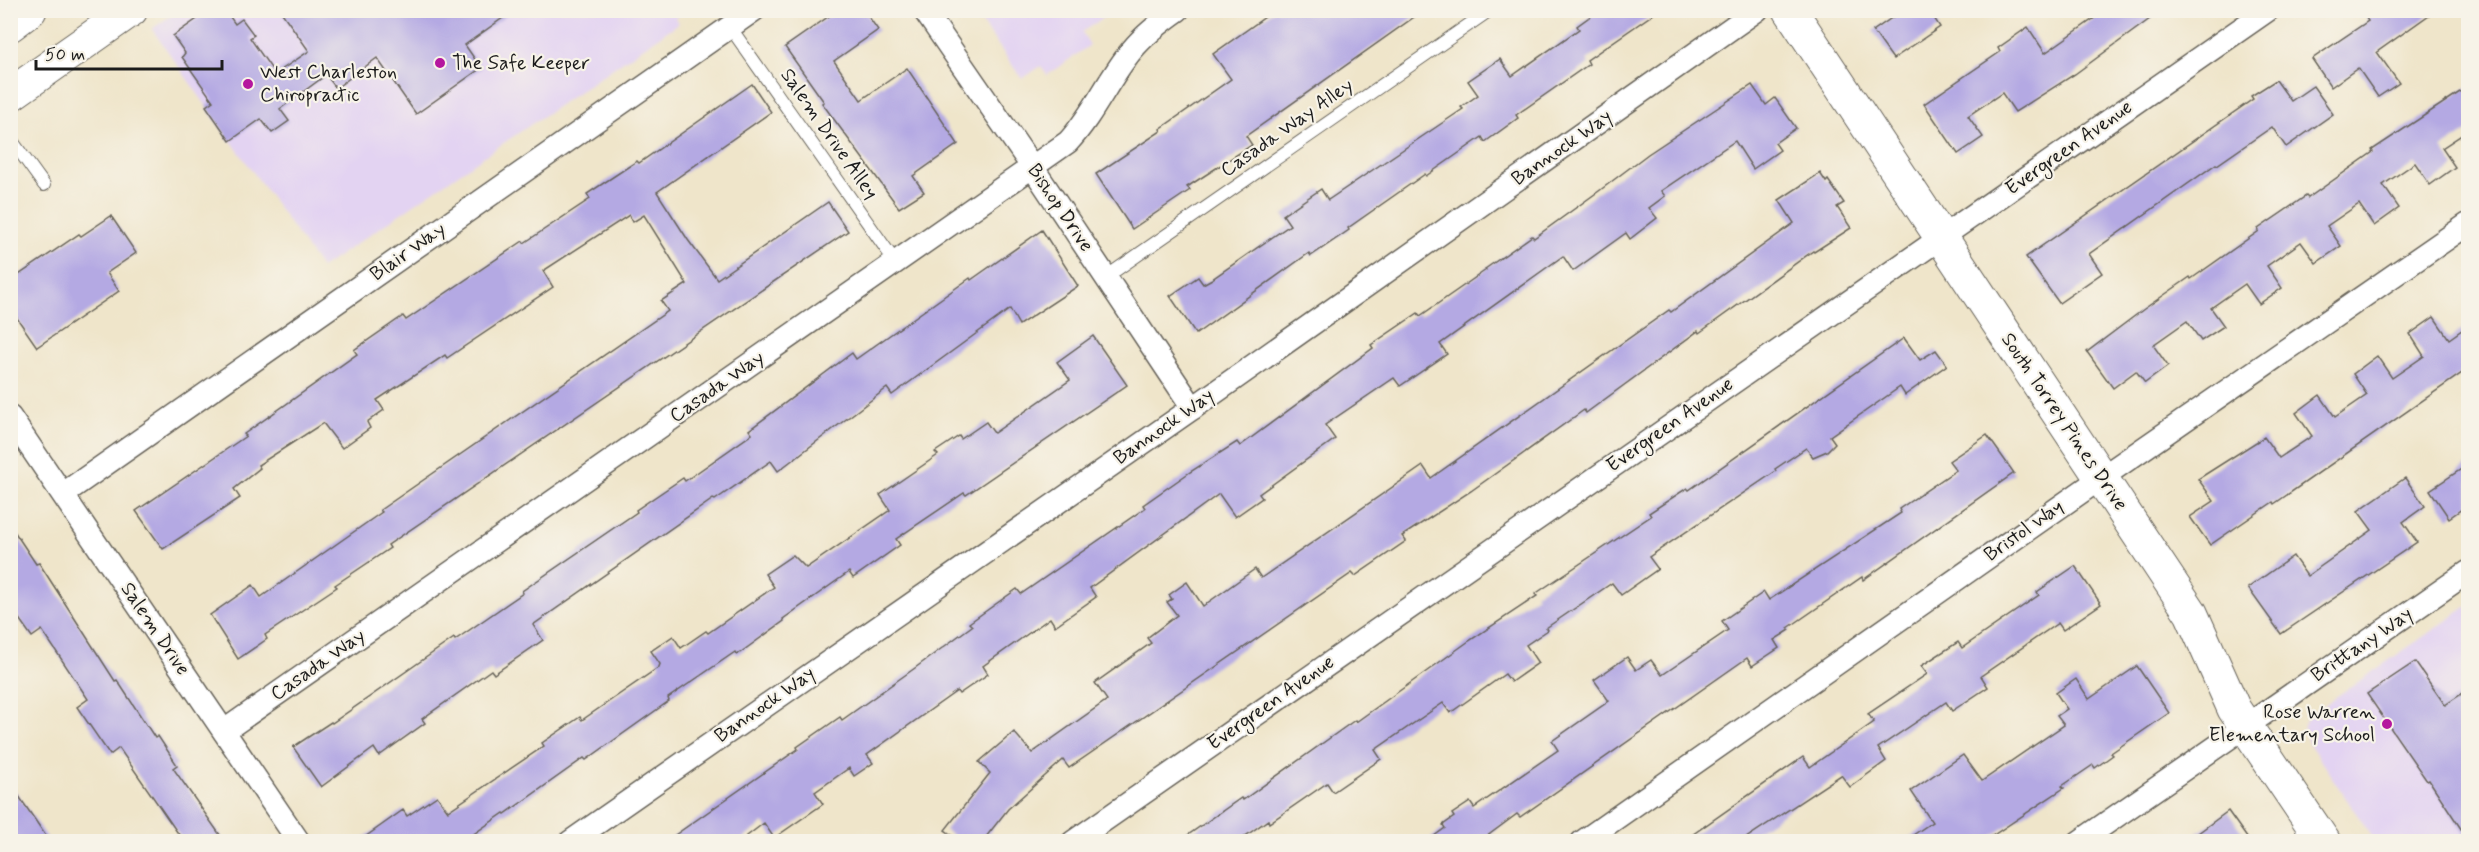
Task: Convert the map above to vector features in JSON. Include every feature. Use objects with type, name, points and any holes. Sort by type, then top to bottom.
[{"type":"main road","points":[[10,25],[30,10]]},
{"type":"main road","points":[[10,95],[131,10]]},
{"type":"main road","name":"South Torrey Pines Drive","points":[[1790,10],[2191,613],[2227,693],[2245,726],[2324,842]]},
{"type":"street","name":"Blair Way","points":[[63,494],[754,10]]},
{"type":"street","name":"Bishop Drive","points":[[924,10],[1033,168],[1193,408]]},
{"type":"street","name":"Casada Way","points":[[224,731],[1068,142],[1083,125],[1131,51],[1147,34],[1178,10]]},
{"type":"street","name":"Bannock Way","points":[[570,842],[1193,408],[1757,10]]},
{"type":"street","name":"Evergreen Avenue","points":[[1073,842],[2268,10]]},
{"type":"street","name":"Bristol Way","points":[[1582,842],[2101,478],[2469,224]]},
{"type":"street","name":"Salem Drive","points":[[10,417],[299,842]]},
{"type":"street","name":"Brittany Way","points":[[2079,842],[2469,572]]},
{"type":"lane","name":"Casada Way Alley","points":[[1106,277],[1490,10]]},
{"type":"lane","name":"Salem Drive Alley","points":[[730,27],[896,263]]},
{"type":"lane","points":[[10,138],[44,185]]},
{"type":"shaded area","points":[[179,10],[686,11],[675,18],[679,23],[321,268],[152,29]]},
{"type":"shaded area","points":[[974,11],[1113,11],[1082,32],[1090,45],[1047,75],[1041,66],[1022,79]]},
{"type":"shaded area","name":"Rose Warren Elementary School","points":[[2468,606],[2468,841],[2375,841],[2308,742],[2303,728],[2306,720],[2314,712]]},
{"type":"building","points":[[210,10],[225,10],[235,24],[242,19],[254,35],[250,38],[275,74],[309,51],[280,10],[514,10],[465,45],[481,68],[416,114],[377,58],[336,88],[326,75],[280,109],[289,121],[272,133],[261,119],[230,141],[206,106],[213,101],[182,57],[185,53],[173,36]]},
{"type":"building","points":[[838,10],[864,10],[878,30],[834,61],[861,100],[907,68],[958,144],[913,176],[924,192],[899,208],[822,103],[824,102],[785,47]]},
{"type":"building","points":[[1275,10],[1424,10],[1246,136],[1252,145],[1187,187],[1190,190],[1132,229],[1096,174],[1161,131],[1160,129],[1231,79],[1213,54]]},
{"type":"building","points":[[1599,10],[1659,10],[1587,60],[1589,64],[1516,115],[1518,118],[1485,142],[1482,137],[1426,176],[1425,174],[1348,228],[1349,230],[1311,256],[1309,253],[1196,334],[1170,296],[1198,277],[1203,284],[1212,279],[1290,225],[1283,215],[1321,189],[1328,200],[1463,109],[1461,107],[1478,95],[1468,81],[1500,59],[1512,76],[1579,29],[1577,26]]},
{"type":"building","points":[[1903,10],[1929,10],[1940,27],[1893,59],[1873,31]]},
{"type":"building","points":[[2106,10],[2162,10],[2075,74],[2015,112],[2002,93],[1968,116],[1983,137],[1958,154],[1924,104],[2000,52],[1998,48],[2028,27],[2045,53]]},
{"type":"building","points":[[2377,10],[2436,10],[2377,52],[2399,83],[2378,97],[2358,68],[2331,87],[2312,59],[2368,21],[2366,18]]},
{"type":"building","points":[[2276,80],[2291,101],[2313,86],[2333,114],[2286,147],[2272,127],[2216,164],[2089,254],[2102,273],[2059,303],[2026,257],[2253,99],[2251,96]]},
{"type":"building","points":[[752,84],[771,112],[657,192],[688,240],[717,279],[828,202],[848,231],[388,545],[390,548],[265,635],[267,639],[238,659],[210,615],[253,585],[261,597],[382,512],[380,510],[668,311],[661,301],[687,284],[644,215],[633,222],[629,215],[543,271],[553,287],[447,358],[445,355],[377,400],[384,410],[367,422],[370,428],[342,448],[323,423],[258,465],[260,468],[234,489],[240,498],[163,549],[136,511],[246,436],[244,434],[357,354],[354,350],[403,316],[406,320],[523,241],[524,243],[590,199],[587,194],[637,161],[639,163]]},
{"type":"building","points":[[1752,85],[1766,105],[1775,98],[1796,128],[1775,143],[1780,150],[1753,169],[1735,141],[1661,191],[1665,196],[1649,208],[1657,218],[1630,239],[1626,233],[1573,271],[1563,256],[1440,344],[1447,354],[1400,386],[1394,378],[1325,425],[1335,439],[1259,494],[1262,498],[1235,517],[1219,494],[1090,588],[1096,597],[1055,626],[1050,618],[983,666],[988,674],[959,694],[957,691],[867,755],[873,763],[854,776],[849,768],[815,792],[823,804],[774,838],[764,823],[739,842],[665,842],[840,717],[842,720],[915,668],[972,626],[969,623],[1017,589],[1021,594],[1145,508],[1143,505],[1190,472],[1237,442],[1240,446],[1373,348],[1371,345],[1418,313],[1420,316],[1532,236],[1534,238],[1648,154]]},
{"type":"building","points":[[2469,86],[2469,130],[2442,148],[2455,167],[2430,185],[2415,163],[2383,185],[2399,208],[2374,226],[2359,204],[2327,226],[2341,246],[2316,263],[2301,242],[2267,266],[2282,288],[2259,304],[2245,284],[2211,308],[2224,326],[2201,341],[2187,321],[2153,345],[2168,366],[2145,383],[2136,371],[2113,388],[2087,352],[2144,309],[2259,231],[2258,229],[2306,196],[2308,198],[2373,152],[2372,150]]},
{"type":"building","points":[[1820,173],[1826,182],[1828,180],[1844,203],[1837,207],[1851,228],[1813,251],[1699,333],[1698,331],[1586,413],[1584,410],[1471,491],[1402,536],[1406,541],[1355,576],[1352,573],[1069,768],[1063,760],[1008,809],[982,842],[961,842],[945,830],[990,773],[979,762],[1014,732],[1032,753],[1107,700],[1095,683],[1151,643],[1147,638],[1177,615],[1167,602],[1172,599],[1169,595],[1187,582],[1203,606],[1255,569],[1261,578],[1423,466],[1431,478],[1669,310],[1671,312],[1794,223],[1779,200]]},
{"type":"building","points":[[111,216],[136,253],[107,273],[119,291],[37,347],[10,308],[10,281],[79,234],[81,236]]},
{"type":"building","points":[[1042,230],[1078,286],[1019,325],[1010,309],[892,395],[887,388],[778,471],[771,461],[715,500],[713,499],[533,625],[543,640],[494,674],[491,670],[422,719],[425,723],[379,756],[374,748],[321,787],[293,747],[332,723],[454,638],[455,640],[637,512],[636,510],[683,478],[685,481],[752,434],[749,430],[852,353],[856,359]]},
{"type":"building","points":[[2434,317],[2449,339],[2469,325],[2469,368],[2274,504],[2273,502],[2210,545],[2190,517],[2214,501],[2198,479],[2264,437],[2279,458],[2312,436],[2296,413],[2320,395],[2335,417],[2367,395],[2353,374],[2377,356],[2392,378],[2424,356],[2410,334]]},
{"type":"building","points":[[1093,336],[1127,385],[966,495],[964,493],[896,539],[900,545],[853,578],[849,572],[737,655],[735,652],[668,698],[669,701],[586,760],[584,758],[462,842],[358,842],[403,810],[407,816],[437,796],[448,811],[544,746],[542,743],[580,717],[582,720],[659,667],[660,664],[651,651],[673,636],[681,648],[706,631],[708,633],[774,587],[765,574],[793,555],[806,568],[890,510],[880,495],[938,455],[935,452],[959,436],[961,439],[986,422],[994,433],[1070,380],[1057,362]]},
{"type":"building","points":[[1904,338],[1920,360],[1936,350],[1947,365],[1905,395],[1900,387],[1830,436],[1835,443],[1827,451],[1813,457],[1806,448],[1649,557],[1658,569],[1621,595],[1612,583],[1546,628],[1548,630],[1526,645],[1538,663],[1511,682],[1505,674],[1450,713],[1443,703],[1375,750],[1381,759],[1333,792],[1327,783],[1237,842],[1178,842],[1241,798],[1243,800],[1355,720],[1356,722],[1469,641],[1537,596],[1535,594],[1651,516],[1649,513],[1687,488],[1689,490]]},
{"type":"building","points":[[1987,435],[2014,473],[1863,580],[1862,577],[1788,628],[1790,630],[1774,640],[1779,648],[1752,666],[1747,658],[1520,817],[1517,814],[1479,842],[1426,842],[1445,828],[1443,825],[1454,817],[1452,814],[1470,802],[1474,808],[1558,750],[1552,741],[1609,701],[1594,680],[1627,657],[1636,670],[1651,660],[1662,675],[1728,630],[1722,621],[1764,592],[1769,600],[1901,513],[1899,509],[1956,470],[1949,461]]},
{"type":"building","points":[[2469,464],[2469,504],[2449,518],[2430,490]]},
{"type":"building","points":[[2405,478],[2425,506],[2403,522],[2417,542],[2281,634],[2248,588],[2293,556],[2307,576],[2372,530],[2358,511]]},
{"type":"building","points":[[10,525],[36,564],[39,563],[115,681],[117,680],[155,738],[158,736],[177,765],[173,768],[225,842],[184,842],[119,748],[110,755],[77,707],[88,699],[42,630],[32,637],[10,606]]},
{"type":"building","points":[[2075,566],[2101,604],[2063,630],[2058,623],[1981,676],[1988,687],[1952,711],[1946,702],[1878,748],[1886,761],[1850,787],[1841,775],[1740,842],[1682,842],[1803,757],[1810,767],[1874,722],[1868,714],[1927,674],[1921,666],[1958,642],[1962,648],[2039,595],[2037,592]]},
{"type":"building","points":[[2415,662],[2445,705],[2469,689],[2469,841],[2429,780],[2427,781],[2367,694]]},
{"type":"building","points":[[2137,666],[2169,713],[2111,753],[2113,755],[2095,768],[2093,765],[2062,786],[2064,788],[1983,842],[1903,842],[1932,822],[1911,791],[1963,755],[1982,781],[2064,725],[2057,716],[2067,709],[2056,693],[2076,679],[2089,699]]},
{"type":"building","points":[[10,783],[50,842],[10,842]]},
{"type":"building","points":[[2228,811],[2250,842],[2186,842]]},
{"type":"place","name":"The Safe Keeper","points":[[440,63]]},
{"type":"place","name":"West Charleston Chiropractic","points":[[248,84]]},
{"type":"place","name":"Rose Warren Elementary School","points":[[2387,724]]}]
